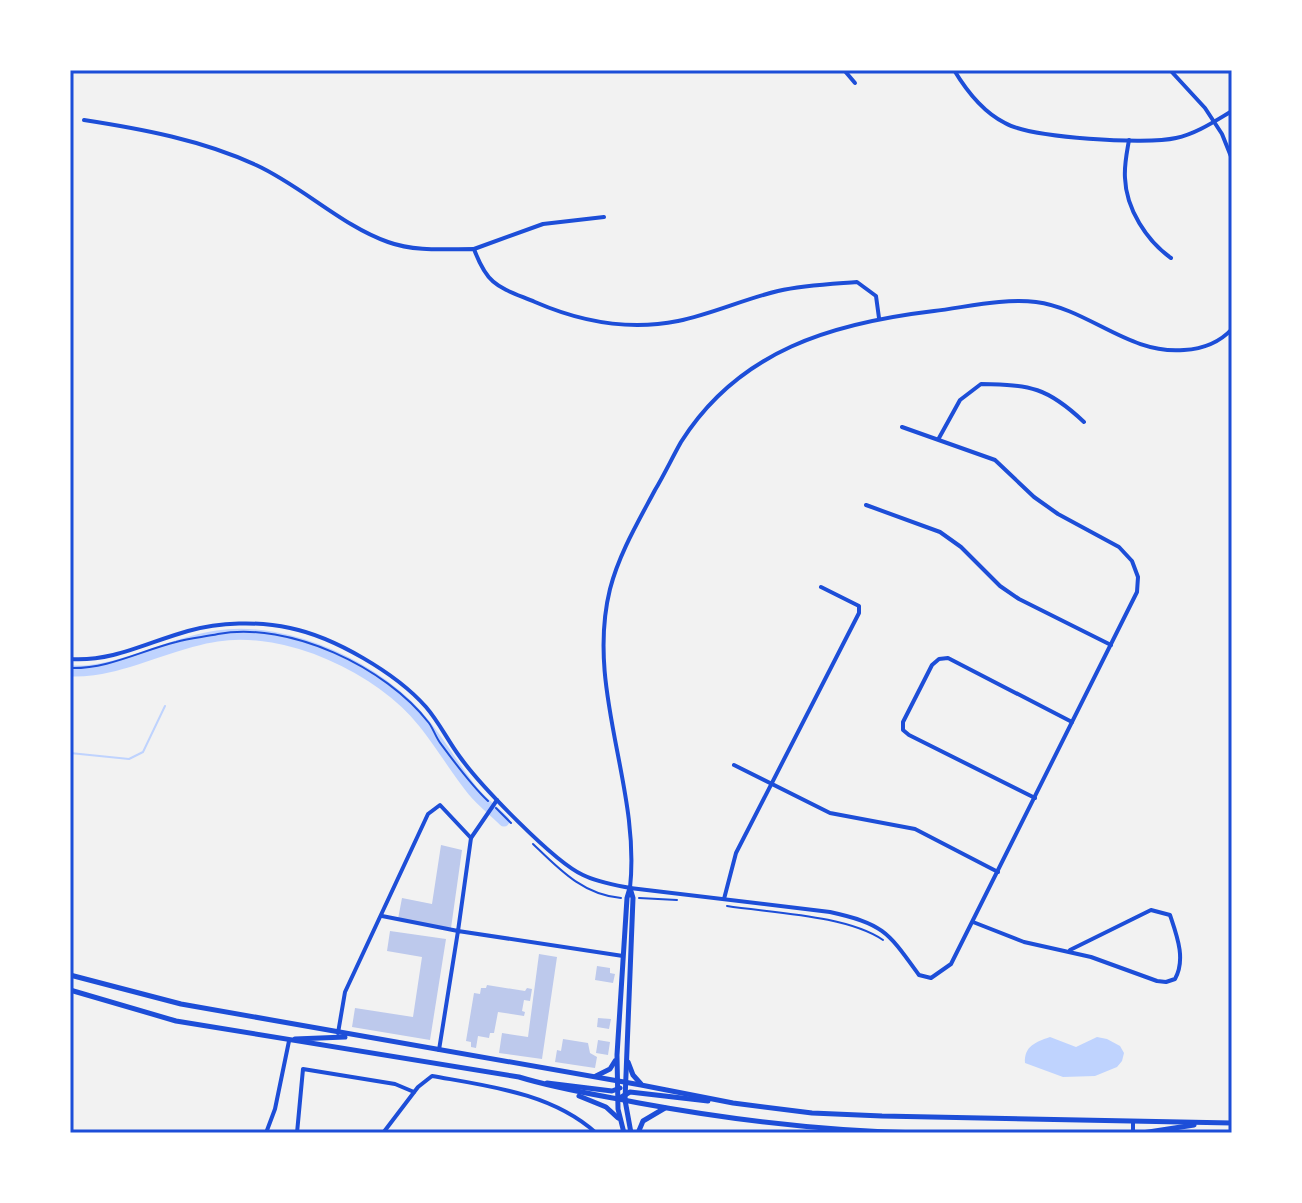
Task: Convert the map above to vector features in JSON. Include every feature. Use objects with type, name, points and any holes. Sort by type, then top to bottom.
[{"type":"main road","points":[[630,888],[625,1100],[631,1133]]},
{"type":"main road","points":[[624,1133],[617,1089],[617,1055],[630,898]]},
{"type":"main road","points":[[70,975],[181,1004],[733,1103]]},
{"type":"main road","points":[[70,990],[176,1021],[289,1041],[612,1091],[625,1082]]},
{"type":"main road","points":[[289,1041],[305,1037],[361,1037]]},
{"type":"main road","points":[[591,1077],[608,1071],[617,1055]]},
{"type":"main road","points":[[627,1056],[629,1068],[641,1085]]},
{"type":"main road","points":[[519,1077],[571,1092],[606,1107],[620,1120]]},
{"type":"main road","points":[[571,1092],[740,1119],[832,1129],[919,1133]]},
{"type":"main road","points":[[618,1099],[626,1093],[812,1113],[882,1116],[1232,1123]]},
{"type":"main road","points":[[638,1133],[643,1121],[665,1108]]},
{"type":"main road","points":[[1142,1133],[1219,1123]]},
{"type":"street","points":[[844,70],[855,83]]},
{"type":"street","points":[[954,70],[972,96],[1005,123],[1029,133],[1129,140],[1176,138],[1232,111]]},
{"type":"street","points":[[1170,70],[1205,108],[1232,159]]},
{"type":"street","points":[[84,120],[157,132],[253,164],[389,243],[422,250],[474,249],[543,224],[604,217]]},
{"type":"street","points":[[1129,140],[1124,177],[1131,208],[1155,246],[1171,258]]},
{"type":"street","points":[[474,249],[482,271],[495,286],[593,323],[641,327],[666,323],[778,291],[857,282],[876,296],[879,318]]},
{"type":"street","points":[[630,888],[632,843],[628,806],[608,709],[604,671],[604,632],[610,590],[624,549],[682,441],[712,402],[744,375],[786,347],[835,329],[879,318],[1004,302],[1036,302],[1063,309],[1138,345],[1165,352],[1199,349],[1224,338],[1232,329]]},
{"type":"street","points":[[939,438],[960,400],[981,384],[1039,389],[1060,401],[1084,422]]},
{"type":"street","points":[[70,659],[125,653],[189,630],[239,623],[309,633],[333,643],[399,682],[426,707],[461,759],[498,799],[560,860],[582,875],[630,888],[830,912],[858,919],[880,929],[901,948],[919,975],[931,978],[951,964],[973,922],[1137,592],[1138,577],[1132,561],[1119,547],[1058,514],[1034,497],[995,460],[902,427]]},
{"type":"street","points":[[866,505],[940,532],[1019,599],[1111,645]]},
{"type":"street","points":[[724,899],[736,853],[859,613],[859,606],[821,587]]},
{"type":"street","points":[[1035,798],[909,735],[903,730],[903,722],[932,665],[939,659],[948,658],[1072,722]]},
{"type":"street","points":[[734,765],[830,813],[915,829],[998,872]]},
{"type":"street","points":[[439,1050],[471,838],[498,799]]},
{"type":"street","points":[[338,1033],[345,992],[428,814],[440,805],[471,838]]},
{"type":"street","points":[[973,922],[1024,942],[1049,949],[1070,950],[1157,981],[1175,979],[1180,970],[1179,942],[1170,915],[1163,912],[1151,910],[1070,950]]},
{"type":"street","points":[[382,916],[623,956]]},
{"type":"street","points":[[266,1133],[275,1109],[289,1041]]},
{"type":"street","points":[[297,1133],[303,1069],[416,1090]]},
{"type":"street","points":[[383,1133],[416,1090],[432,1076],[533,1097],[576,1118],[596,1133]]},
{"type":"street","points":[[1133,1122],[1133,1133]]},
{"type":"path","points":[[70,668],[124,660],[176,642],[236,631],[262,631],[300,640],[329,651],[406,698],[481,794],[514,826]]},
{"type":"path","points":[[524,836],[582,887],[597,893],[630,898],[683,900]]},
{"type":"path","points":[[727,906],[845,924],[884,940]]},
{"type":"water","points":[[1050,1037],[1076,1047],[1097,1037],[1107,1039],[1120,1046],[1124,1053],[1122,1061],[1117,1067],[1095,1076],[1063,1077],[1025,1063],[1029,1049]]},
{"type":"building","points":[[441,845],[462,850],[451,928],[398,919],[402,898],[432,904]]},
{"type":"building","points":[[390,931],[446,939],[430,1040],[352,1027],[355,1008],[413,1017],[422,957],[387,951]]},
{"type":"building","points":[[539,954],[557,957],[542,1059],[499,1053],[502,1033],[528,1037]]},
{"type":"building","points":[[597,966],[610,968],[610,973],[615,974],[613,983],[595,980]]},
{"type":"building","points":[[487,985],[525,991],[532,989],[530,1001],[524,1000],[524,1016],[498,1012],[494,1033],[490,1033],[489,1038],[478,1036],[476,1048],[471,1047],[471,1042],[466,1041],[474,993],[480,994],[481,988]]},
{"type":"building","points":[[598,1018],[611,1019],[609,1029],[597,1027]]},
{"type":"building","points":[[563,1039],[588,1043],[590,1053],[597,1057],[595,1068],[555,1062]]},
{"type":"building","points":[[598,1040],[610,1042],[608,1055],[596,1053]]},
{"type":"waterway","points":[[70,671],[126,663],[217,636],[244,634],[302,644],[357,668],[405,702],[430,730],[473,791],[504,821]]},
{"type":"waterway","points":[[70,753],[129,759],[143,752],[165,706]]}]
